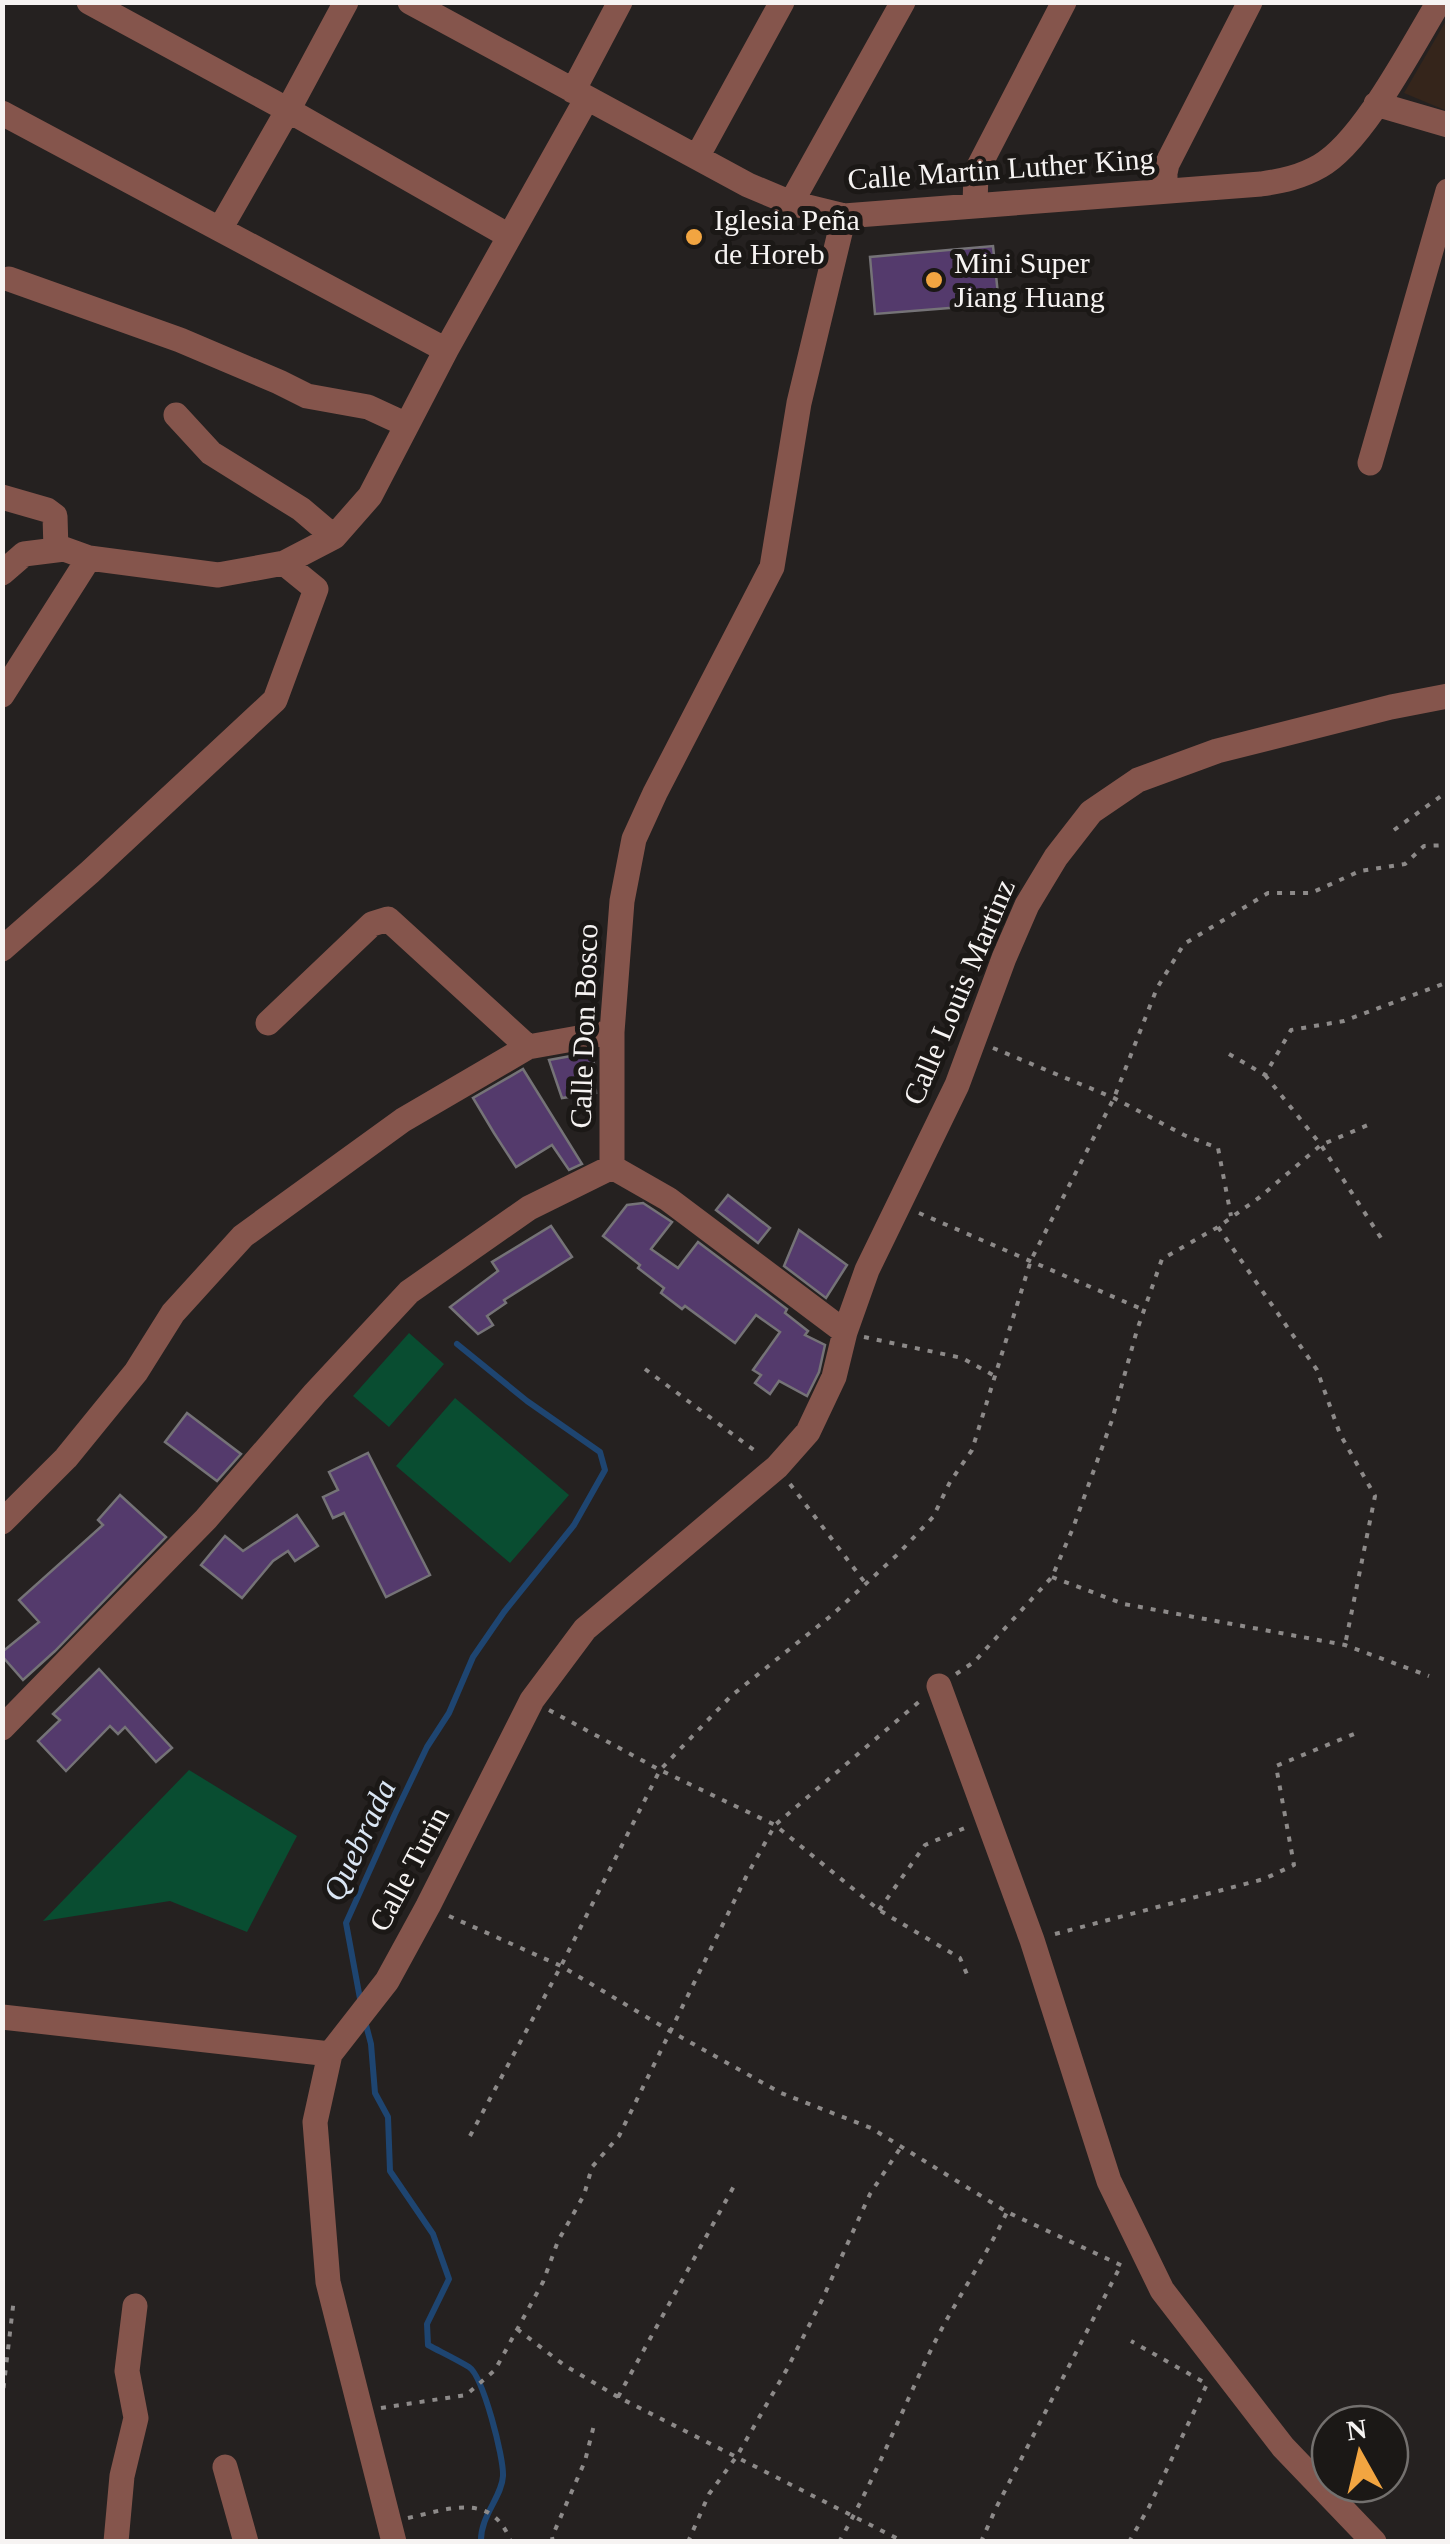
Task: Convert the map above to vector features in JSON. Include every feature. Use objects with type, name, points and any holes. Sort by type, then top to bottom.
[{"type":"street","points":[[88,2],[509,236]]},
{"type":"street","points":[[220,229],[346,2]]},
{"type":"street","name":"Calle Martin Luther King","points":[[410,2],[748,185],[792,204],[844,216],[1290,179],[1321,166],[1342,150],[1376,104],[1439,2]]},
{"type":"street","points":[[2,573],[24,554],[64,549],[89,558],[218,576],[284,563],[334,537],[370,496],[509,236],[580,94],[620,2]]},
{"type":"street","points":[[697,158],[782,2]]},
{"type":"street","points":[[792,204],[904,2]]},
{"type":"street","points":[[975,205],[976,172],[1064,2]]},
{"type":"street","points":[[1165,191],[1168,164],[1250,2]]},
{"type":"street","points":[[1376,104],[1448,125]]},
{"type":"street","points":[[2,112],[446,350]]},
{"type":"street","points":[[1370,463],[1448,191]]},
{"type":"street","name":"Calle Don Bosco","points":[[2,1728],[206,1518],[408,1292],[529,1208],[612,1166],[612,1032],[622,901],[634,839],[772,567],[799,403],[844,216]]},
{"type":"street","points":[[9,279],[180,340],[307,396],[368,406],[406,425]]},
{"type":"street","points":[[176,415],[210,453],[301,509],[334,537]]},
{"type":"street","points":[[2,498],[47,510],[55,516],[56,550]]},
{"type":"street","points":[[2,695],[89,558]]},
{"type":"street","points":[[2,949],[275,700],[316,589],[284,563]]},
{"type":"street","name":"Calle Louis Martinz","points":[[845,1332],[867,1270],[957,1085],[1027,905],[1056,857],[1091,812],[1138,780],[1217,751],[1448,696]]},
{"type":"street","points":[[268,1023],[372,924],[388,919],[528,1047]]},
{"type":"street","points":[[2,1522],[66,1458],[136,1372],[174,1313],[243,1236],[403,1120],[528,1047],[612,1032]]},
{"type":"street","points":[[612,1166],[668,1199],[845,1332]]},
{"type":"street","name":"Calle Turin","points":[[391,2532],[328,2282],[315,2122],[330,2054],[387,1981],[532,1700],[585,1629],[777,1467],[808,1432],[834,1377],[845,1332]]},
{"type":"street","points":[[939,1686],[1032,1940],[1110,2181],[1158,2282],[1283,2447],[1374,2542]]},
{"type":"street","points":[[2,2017],[330,2054]]},
{"type":"street","points":[[116,2542],[122,2476],[136,2418],[128,2371],[136,2306]]},
{"type":"street","points":[[225,2467],[246,2542]]},
{"type":"path","points":[[1394,830],[1448,790]]},
{"type":"path","points":[[470,2136],[660,1770],[730,1696],[832,1615],[933,1517],[972,1450],[1032,1260],[1114,1098],[1157,988],[1184,944],[1268,893],[1311,893],[1360,871],[1405,864],[1424,846],[1448,846]]},
{"type":"path","points":[[1266,1075],[1292,1030],[1344,1021],[1448,982]]},
{"type":"path","points":[[975,1040],[1114,1098],[1184,1135],[1218,1148],[1231,1218]]},
{"type":"path","points":[[1229,1054],[1266,1075],[1321,1145],[1381,1238]]},
{"type":"path","points":[[362,2412],[466,2395],[496,2370],[544,2282],[558,2241],[584,2195],[592,2167],[619,2136],[774,1825],[939,1686],[974,1662],[1052,1577],[1112,1420],[1162,1259],[1218,1228],[1321,1145],[1368,1125]]},
{"type":"path","points":[[899,1205],[1144,1310]]},
{"type":"path","points":[[1218,1228],[1317,1370],[1340,1434],[1376,1496],[1345,1645]]},
{"type":"path","points":[[845,1332],[962,1358],[994,1376]]},
{"type":"path","points":[[645,1370],[777,1467],[866,1584]]},
{"type":"path","points":[[1052,1577],[1124,1604],[1345,1645],[1429,1676]]},
{"type":"path","points":[[532,1700],[660,1770],[774,1825],[879,1910],[960,1958],[969,1979]]},
{"type":"path","points":[[1032,1940],[1264,1879],[1294,1864],[1276,1766],[1354,1734]]},
{"type":"path","points":[[879,1910],[925,1846],[988,1818]]},
{"type":"path","points":[[428,1906],[561,1966],[781,2093],[871,2128],[1007,2212],[1158,2282]]},
{"type":"path","points":[[688,2542],[709,2494],[737,2456],[805,2334],[870,2194],[901,2147]]},
{"type":"path","points":[[618,2397],[734,2186]]},
{"type":"path","points":[[839,2542],[881,2463],[930,2350],[1007,2212]]},
{"type":"path","points":[[981,2542],[1121,2265]]},
{"type":"path","points":[[2,2401],[14,2298]]},
{"type":"path","points":[[517,2330],[564,2365],[618,2397],[904,2542]]},
{"type":"path","points":[[1129,2542],[1207,2384],[1131,2341]]},
{"type":"path","points":[[553,2542],[585,2461],[595,2421]]},
{"type":"path","points":[[391,2532],[455,2508],[476,2506],[499,2518],[510,2538]]},
{"type":"shaded area","points":[[1447,19],[1447,111],[1404,93]]},
{"type":"green space","points":[[409,1333],[444,1364],[389,1427],[353,1396]]},
{"type":"green space","points":[[455,1398],[569,1495],[510,1563],[396,1466]]},
{"type":"green space","points":[[189,1770],[297,1836],[247,1932],[170,1901],[43,1921]]},
{"type":"building","name":"Mini Super Jiang Huang","points":[[993,246],[999,304],[875,314],[870,257]]},
{"type":"building","points":[[593,1052],[596,1093],[562,1098],[549,1060]]},
{"type":"building","points":[[523,1069],[582,1164],[569,1170],[552,1145],[516,1167],[494,1133],[473,1098]]},
{"type":"building","points":[[728,1195],[770,1228],[758,1243],[716,1210]]},
{"type":"building","points":[[643,1203],[672,1222],[651,1249],[678,1268],[698,1242],[787,1309],[785,1313],[808,1331],[805,1335],[825,1345],[819,1372],[807,1396],[779,1381],[770,1394],[755,1383],[761,1375],[753,1370],[780,1332],[756,1315],[735,1343],[661,1293],[664,1288],[603,1236],[627,1205]]},
{"type":"building","points":[[551,1226],[572,1257],[504,1300],[506,1303],[487,1316],[493,1325],[478,1334],[450,1307],[498,1271],[492,1262]]},
{"type":"building","points":[[799,1230],[847,1265],[826,1298],[784,1266]]},
{"type":"building","points":[[187,1413],[241,1454],[217,1481],[165,1442]]},
{"type":"building","points":[[368,1453],[430,1575],[386,1597],[344,1513],[333,1518],[323,1497],[338,1490],[329,1472]]},
{"type":"building","points":[[120,1495],[166,1537],[23,1680],[2,1656],[39,1622],[19,1600],[103,1525],[98,1520]]},
{"type":"building","points":[[297,1515],[318,1546],[295,1561],[288,1551],[273,1561],[242,1598],[201,1565],[225,1536],[243,1551]]},
{"type":"building","points":[[99,1669],[172,1748],[156,1762],[125,1727],[118,1734],[110,1726],[66,1771],[38,1741],[60,1720],[53,1714]]},
{"type":"waterway","name":"Quebrada","points":[[361,2004],[346,1923],[395,1814],[427,1747],[449,1713],[473,1657],[574,1525],[605,1470],[600,1452],[527,1401],[457,1344]]},
{"type":"waterway","name":"Quebrada","points":[[365,2021],[375,2093],[388,2117],[390,2171],[433,2234],[449,2279],[427,2324],[428,2345],[475,2374],[496,2436],[503,2476],[481,2542]]},
{"type":"place","name":"Iglesia Peña de Horeb","points":[[694,237]]},
{"type":"place","name":"Mini Super Jiang Huang","points":[[934,280]]}]
